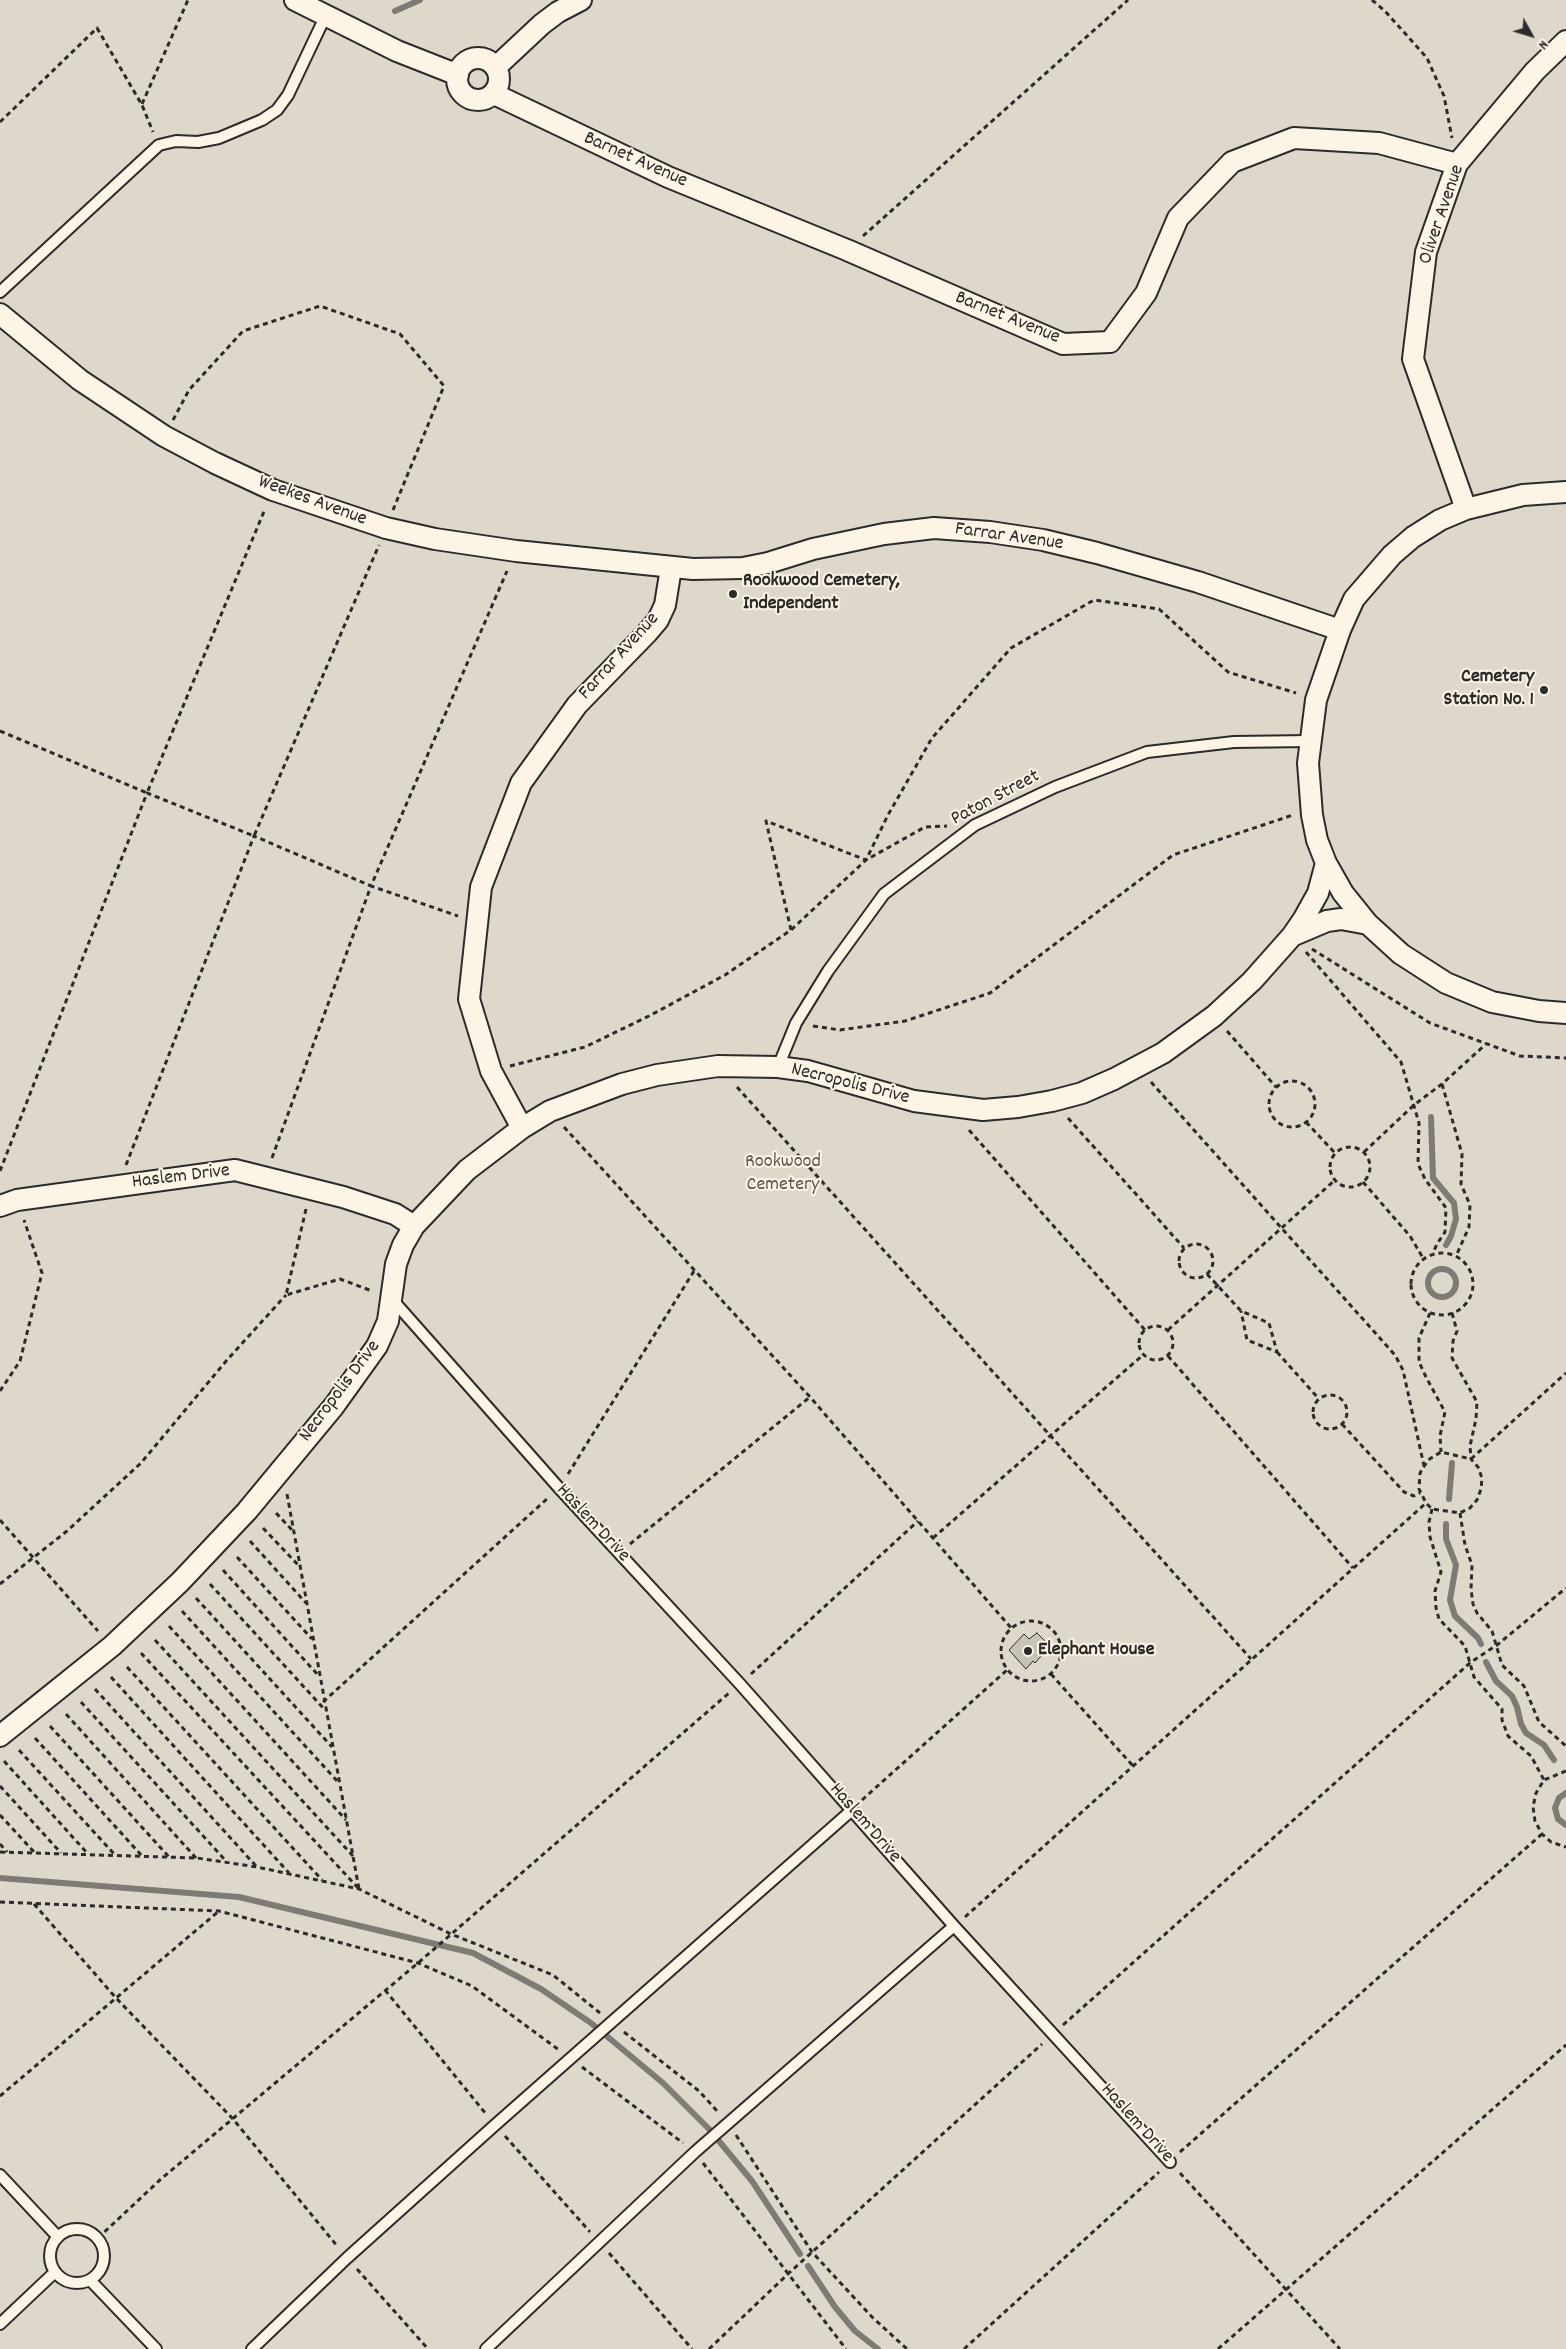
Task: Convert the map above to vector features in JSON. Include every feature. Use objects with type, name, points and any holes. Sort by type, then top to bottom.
[{"type":"street","points":[[295,0],[325,17],[397,52],[458,76]]},
{"type":"street","points":[[496,68],[542,24],[558,12],[581,0]]},
{"type":"street","name":"Oliver Avenue","points":[[1466,509],[1413,359],[1426,252],[1457,164],[1535,71],[1566,42]]},
{"type":"street","points":[[478,58],[491,62],[496,68],[500,81],[494,94],[482,100],[469,98],[459,89],[458,76],[465,63],[478,58]]},
{"type":"street","name":"Barnet Avenue","points":[[494,94],[668,178],[847,250],[1063,344],[1110,342],[1146,292],[1178,218],[1232,162],[1294,138],[1379,143],[1457,164]]},
{"type":"street","name":"Weekes Avenue","points":[[1,317],[80,380],[164,436],[215,464],[273,490],[386,528],[435,539],[516,551],[671,568]]},
{"type":"street","points":[[1566,492],[1523,495],[1466,509],[1440,520],[1413,537],[1392,554],[1354,600],[1340,630],[1316,700],[1309,741],[1308,786],[1318,840],[1326,863],[1343,894],[1368,924],[1401,954],[1446,983],[1492,1002],[1539,1011],[1566,1013]]},
{"type":"street","name":"Farrar Avenue","points":[[522,1128],[491,1071],[469,999],[481,887],[521,783],[577,705],[658,620],[665,605],[671,568],[743,568],[841,542],[934,528],[990,532],[1043,540],[1097,553],[1198,582],[1340,630]]},
{"type":"street","name":"Necropolis Drive","points":[[0,1736],[112,1646],[180,1582],[276,1476],[334,1406],[377,1346],[388,1321],[396,1264],[403,1245],[414,1226],[467,1170],[522,1128],[550,1111],[587,1096],[639,1079],[683,1070],[718,1066],[778,1067],[808,1071],[914,1101],[983,1110],[1018,1107],[1082,1093],[1163,1053],[1214,1016],[1252,981],[1292,936],[1318,893],[1326,863]]},
{"type":"street","name":"Necropolis Drive","points":[[1292,936],[1327,921],[1341,919],[1368,924]]},
{"type":"street","name":"Haslem Drive","points":[[9,1203],[235,1170],[375,1207],[395,1214],[414,1226]]},
{"type":"lane","points":[[0,292],[158,145],[176,141],[210,140],[270,116],[288,95],[325,17]]},
{"type":"lane","name":"Paton Street","points":[[778,1067],[796,1023],[828,971],[884,894],[975,825],[1054,787],[1146,752],[1234,742],[1309,741]]},
{"type":"lane","name":"Haslem Drive","points":[[391,1297],[559,1488],[740,1684],[954,1926],[1170,2162]]},
{"type":"lane","points":[[252,2349],[347,2258],[495,2125],[852,1810]]},
{"type":"lane","points":[[486,2349],[695,2152],[954,1926]]},
{"type":"lane","points":[[0,2175],[58,2237]]},
{"type":"lane","points":[[75,2229],[91,2232],[98,2238],[104,2251],[102,2269],[90,2280],[82,2283],[69,2282],[55,2272],[50,2254],[58,2237],[75,2229]]},
{"type":"lane","points":[[0,2324],[55,2272]]},
{"type":"lane","points":[[90,2280],[156,2349]]},
{"type":"path","points":[[142,105],[188,0]]},
{"type":"path","points":[[847,250],[1128,0]]},
{"type":"path","points":[[1372,0],[1385,11],[1427,58],[1444,96],[1457,164]]},
{"type":"path","points":[[0,122],[97,28],[142,105],[158,145]]},
{"type":"path","points":[[118,1186],[254,836],[386,528],[444,386],[400,334],[320,306],[243,331],[188,390],[164,436]]},
{"type":"path","points":[[0,1171],[146,793],[273,490]]},
{"type":"path","points":[[265,1177],[371,886],[516,551]]},
{"type":"path","points":[[866,860],[888,815],[932,738],[1004,655],[1011,648],[1094,600],[1159,609],[1228,672],[1316,700]]},
{"type":"path","points":[[0,732],[371,886],[477,923]]},
{"type":"path","points":[[796,1023],[840,1030],[905,1021],[990,994],[1173,855],[1292,815],[1312,815]]},
{"type":"path","points":[[791,930],[766,821],[866,860]]},
{"type":"path","points":[[491,1071],[585,1047],[649,1016],[725,975],[791,930],[866,860],[925,827],[975,825]]},
{"type":"path","points":[[1292,936],[1430,1023],[1520,1056],[1566,1058]]},
{"type":"path","points":[[1292,936],[1401,1062],[1419,1123],[1418,1164],[1424,1179],[1446,1208],[1445,1232],[1433,1254]]},
{"type":"path","points":[[1214,1016],[1276,1087]]},
{"type":"path","points":[[1364,1152],[1414,1105],[1442,1084],[1486,1044]]},
{"type":"path","points":[[718,1066],[1251,1659]]},
{"type":"path","points":[[1138,1067],[1395,1356],[1403,1370],[1424,1466]]},
{"type":"path","points":[[1297,1081],[1310,1089],[1315,1102],[1311,1116],[1306,1122],[1299,1126],[1284,1126],[1272,1116],[1269,1100],[1276,1087],[1282,1082],[1297,1081]]},
{"type":"path","points":[[1442,1084],[1462,1154],[1461,1184],[1470,1205],[1469,1227],[1456,1256]]},
{"type":"path","points":[[1052,1101],[1184,1248]]},
{"type":"path","points":[[948,1106],[1144,1330]]},
{"type":"path","points":[[550,1111],[810,1398],[1012,1629]]},
{"type":"path","points":[[1306,1122],[1335,1153]]},
{"type":"path","points":[[1353,1146],[1364,1152],[1370,1164],[1370,1171],[1363,1182],[1357,1185],[1345,1186],[1334,1180],[1331,1175],[1330,1163],[1335,1153],[1340,1149],[1353,1146]]},
{"type":"path","points":[[1168,1330],[1334,1180]]},
{"type":"path","points":[[1363,1182],[1410,1236],[1423,1258]]},
{"type":"path","points":[[0,1584],[67,1530],[141,1463],[227,1360],[286,1295],[311,1189]]},
{"type":"path","points":[[0,1391],[20,1361],[42,1274],[9,1203]]},
{"type":"path","points":[[1199,1244],[1209,1249],[1213,1259],[1211,1269],[1207,1274],[1198,1278],[1184,1274],[1178,1261],[1184,1248],[1189,1245],[1199,1244]]},
{"type":"path","points":[[1433,1254],[1456,1256],[1470,1270],[1473,1280],[1472,1291],[1468,1301],[1452,1313],[1430,1313],[1414,1299],[1410,1288],[1411,1277],[1415,1267],[1423,1258],[1433,1254]]},
{"type":"path","points":[[323,1702],[559,1488],[694,1271]]},
{"type":"path","points":[[1207,1274],[1241,1311],[1269,1323],[1277,1352],[1319,1399]]},
{"type":"path","points":[[286,1295],[340,1279],[391,1297]]},
{"type":"path","points":[[1241,1311],[1247,1340],[1277,1352]]},
{"type":"path","points":[[1430,1313],[1419,1338],[1419,1362],[1445,1412],[1440,1436],[1441,1452]]},
{"type":"path","points":[[1452,1313],[1457,1330],[1453,1341],[1452,1358],[1477,1402],[1476,1419],[1470,1446],[1471,1459]]},
{"type":"path","points":[[1144,1330],[1159,1326],[1168,1330],[1173,1343],[1168,1356]]},
{"type":"path","points":[[1143,1355],[1139,1342],[1144,1330]]},
{"type":"path","points":[[933,1538],[1143,1355]]},
{"type":"path","points":[[1143,1355],[1155,1360],[1168,1356]]},
{"type":"path","points":[[1168,1356],[1353,1568]]},
{"type":"path","points":[[1471,1459],[1566,1374]]},
{"type":"path","points":[[1330,1395],[1336,1396],[1345,1403],[1347,1414],[1342,1424],[1332,1429],[1318,1423],[1314,1408],[1319,1399],[1330,1395]]},
{"type":"path","points":[[620,1553],[810,1398]]},
{"type":"path","points":[[1342,1424],[1404,1492],[1414,1496],[1420,1493]]},
{"type":"path","points":[[1441,1452],[1471,1459],[1478,1467],[1482,1478],[1477,1500],[1470,1508],[1460,1513],[1432,1509],[1420,1493],[1420,1474],[1424,1466],[1428,1460],[1441,1452]]},
{"type":"path","points":[[276,1476],[286,1487],[323,1702],[359,1889]]},
{"type":"path","points":[[954,1926],[1426,1503]]},
{"type":"path","points":[[1432,1509],[1429,1522],[1430,1536],[1441,1572],[1435,1591],[1439,1619],[1464,1646],[1471,1662],[1474,1677],[1479,1685],[1502,1709],[1508,1736],[1531,1756],[1544,1780]]},
{"type":"path","points":[[1460,1513],[1465,1545],[1472,1565],[1473,1604],[1477,1614],[1492,1631],[1502,1665],[1524,1686],[1539,1722],[1566,1746]]},
{"type":"path","points":[[276,1514],[294,1532]]},
{"type":"path","points":[[0,1520],[112,1646]]},
{"type":"path","points":[[98,2238],[162,2179],[418,1963],[740,1684],[918,1521]]},
{"type":"path","points":[[263,1528],[300,1568]]},
{"type":"path","points":[[250,1542],[306,1604]]},
{"type":"path","points":[[237,1557],[312,1639]]},
{"type":"path","points":[[223,1570],[319,1675]]},
{"type":"path","points":[[210,1584],[325,1711]]},
{"type":"path","points":[[709,2349],[789,2272],[1471,1662],[1496,1645],[1566,1588]]},
{"type":"path","points":[[196,1598],[332,1747]]},
{"type":"path","points":[[182,1612],[339,1784]]},
{"type":"path","points":[[1038,1622],[1054,1632],[1059,1640],[1061,1649],[1057,1667],[1050,1674],[1035,1681],[1026,1681],[1007,1670],[1002,1656],[1002,1646],[1012,1629],[1020,1624],[1038,1622]]},
{"type":"path","points":[[169,1626],[346,1820]]},
{"type":"path","points":[[155,1640],[353,1856]]},
{"type":"path","points":[[141,1653],[359,1889]]},
{"type":"path","points":[[127,1667],[323,1881]]},
{"type":"path","points":[[852,1810],[1007,1670]]},
{"type":"path","points":[[1050,1674],[1134,1766]]},
{"type":"path","points":[[111,1677],[289,1873]]},
{"type":"path","points":[[95,1689],[257,1867]]},
{"type":"path","points":[[81,1702],[226,1862]]},
{"type":"path","points":[[66,1714],[197,1858]]},
{"type":"path","points":[[50,1726],[170,1857]]},
{"type":"path","points":[[35,1738],[142,1856]]},
{"type":"path","points":[[19,1750],[116,1855]]},
{"type":"path","points":[[4,1762],[88,1855]]},
{"type":"path","points":[[1566,1772],[1544,1780],[1536,1793],[1533,1807],[1535,1821],[1542,1834],[1551,1842],[1566,1847]]},
{"type":"path","points":[[0,1786],[61,1854]]},
{"type":"path","points":[[0,1815],[34,1853]]},
{"type":"path","points":[[964,2349],[1170,2162],[1542,1834]]},
{"type":"path","points":[[0,1844],[7,1852]]},
{"type":"path","points":[[0,1852],[197,1858],[289,1873],[359,1889],[451,1934],[553,1975],[698,2091],[728,2123],[812,2252],[872,2317],[906,2349]]},
{"type":"path","points":[[0,1902],[219,1911],[418,1963],[472,1986],[695,2152],[789,2272],[846,2349]]},
{"type":"path","points":[[34,1904],[116,1998],[233,2119],[347,2258],[428,2349]]},
{"type":"path","points":[[0,2096],[219,1911]]},
{"type":"path","points":[[385,1990],[495,2125],[692,2349]]},
{"type":"path","points":[[1218,2349],[1566,2045]]},
{"type":"path","name":"Haslem Drive","points":[[1170,2162],[1340,2349]]},
{"type":"green space","name":"Rookwood Cemetery","points":[[0,0],[1566,0],[1566,2349],[0,2349]]},
{"type":"building","name":"Elephant House","points":[[1037,1633],[1050,1646],[1035,1663],[1033,1661],[1026,1669],[1009,1650],[1024,1634],[1029,1639]]},
{"type":"waterway","points":[[395,11],[420,0]]},
{"type":"waterway","points":[[1431,1117],[1433,1178],[1454,1203],[1456,1219],[1446,1245]]},
{"type":"waterway","points":[[1442,1269],[1452,1273],[1456,1283],[1452,1293],[1442,1297],[1432,1293],[1428,1283],[1432,1273],[1442,1269]]},
{"type":"waterway","points":[[1449,1499],[1452,1463]]},
{"type":"waterway","points":[[1446,1524],[1446,1539],[1456,1565],[1450,1600],[1455,1616],[1478,1638],[1481,1644]]},
{"type":"waterway","points":[[1486,1662],[1496,1681],[1512,1696],[1526,1733],[1544,1745],[1554,1760]]},
{"type":"waterway","points":[[1566,1793],[1559,1798],[1555,1808],[1558,1819],[1566,1825]]},
{"type":"waterway","points":[[0,1878],[239,1897],[473,1953],[541,1989],[591,2023],[663,2083],[709,2129],[752,2181],[800,2254]]},
{"type":"waterway","points":[[808,2266],[835,2307],[855,2331],[878,2349]]},
{"type":"place","name":"Rookwood Cemetery, Independent","points":[[733,594]]},
{"type":"place","name":"Cemetery Station No. 1","points":[[1544,690]]},
{"type":"place","name":"Elephant House","points":[[1028,1651]]}]
